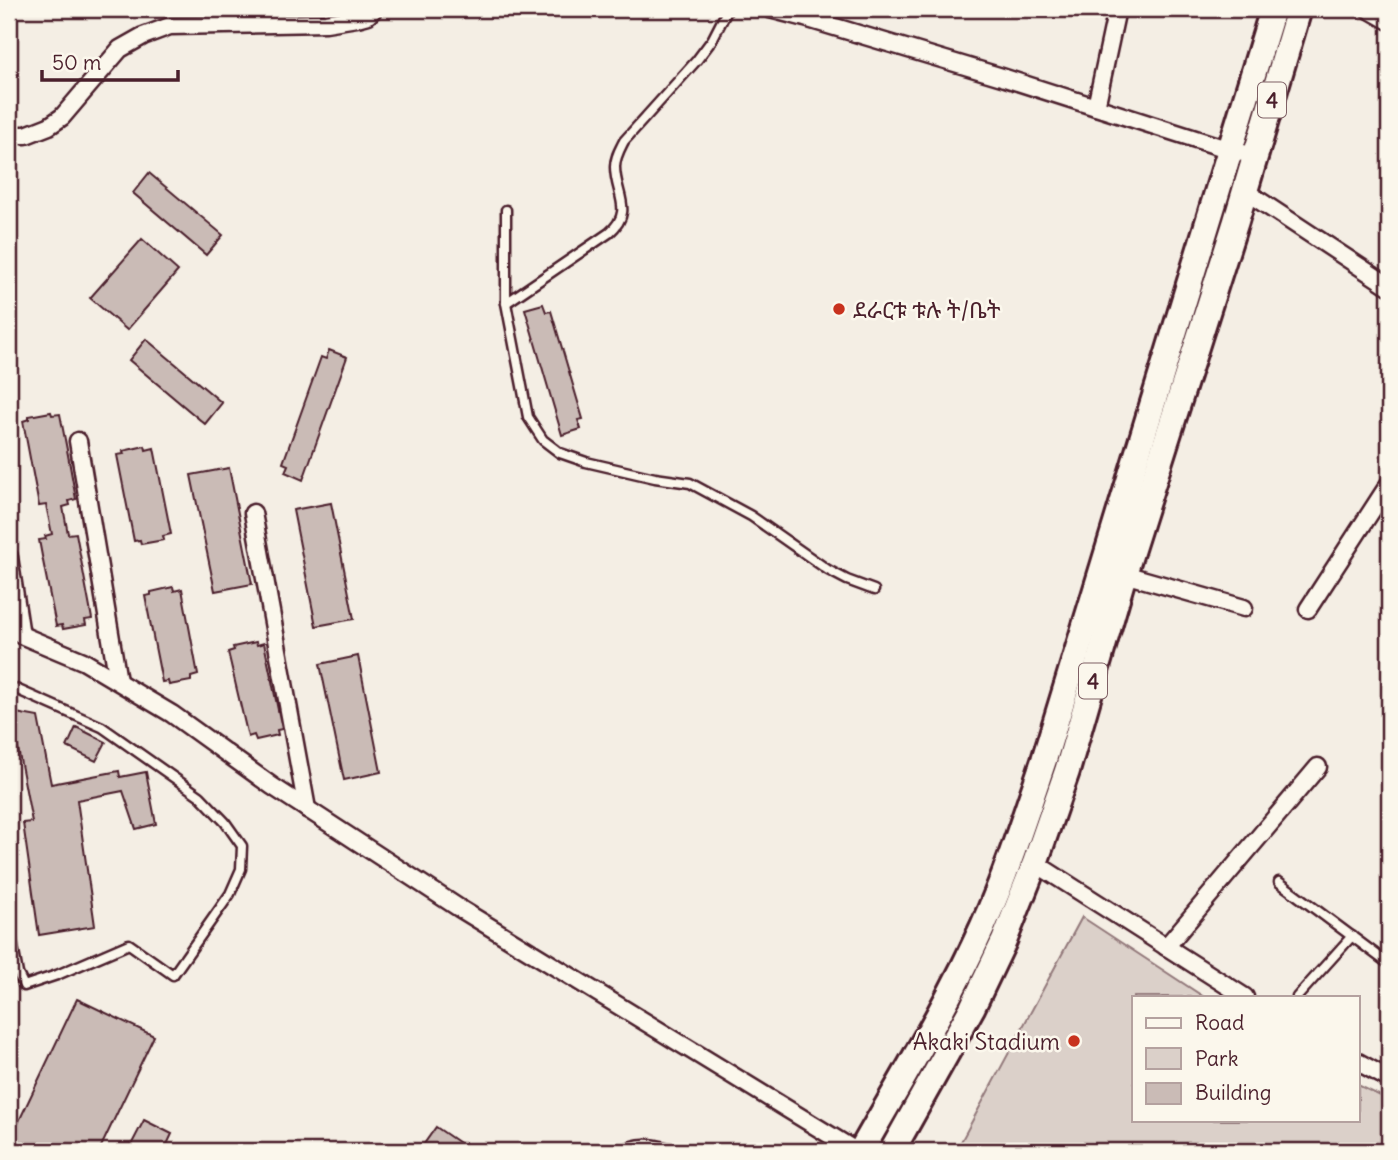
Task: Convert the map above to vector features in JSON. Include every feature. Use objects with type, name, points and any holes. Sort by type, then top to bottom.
[{"type":"main road","points":[[861,1151],[948,997],[983,925],[1014,850],[1048,747],[1273,9]]},
{"type":"main road","name":"4","points":[[892,1151],[972,1008],[1004,941],[1035,863],[1067,771],[1124,574],[1256,156],[1299,9]]},
{"type":"street","points":[[9,135],[26,135],[56,122],[120,49],[143,36],[170,26],[326,23],[358,18],[368,15],[374,9]]},
{"type":"street","points":[[770,9],[805,13],[1230,150],[1256,156]]},
{"type":"street","points":[[1096,107],[1117,9]]},
{"type":"street","points":[[1368,9],[1389,21]]},
{"type":"street","points":[[1245,191],[1389,286]]},
{"type":"street","points":[[78,441],[118,681]]},
{"type":"street","points":[[1308,609],[1389,484]]},
{"type":"street","points":[[253,513],[307,809]]},
{"type":"street","points":[[9,557],[15,630],[83,661],[172,714],[272,786],[459,908],[856,1151]]},
{"type":"street","points":[[1124,574],[1244,608]]},
{"type":"street","points":[[1166,947],[1318,767]]},
{"type":"street","points":[[1035,863],[1243,996]]},
{"type":"street","points":[[1360,1063],[1389,1079]]},
{"type":"lane","points":[[506,303],[620,224],[623,213],[615,167],[624,141],[698,60],[728,9]]},
{"type":"lane","points":[[506,210],[506,303],[528,417],[543,440],[560,453],[586,462],[690,483],[751,516],[828,570],[874,590]]},
{"type":"lane","points":[[9,686],[102,727],[200,796],[225,822],[242,846],[241,869],[230,894],[173,975],[129,944],[24,986],[18,974],[9,924]]},
{"type":"lane","points":[[1279,882],[1389,964]]},
{"type":"lane","points":[[1298,996],[1352,936]]},
{"type":"lane","points":[[620,1151],[633,1144],[650,1143],[670,1148]]},
{"type":"green space","name":"Akaki Stadium","points":[[1082,917],[1202,996],[1132,996],[1132,1122],[1360,1122],[1360,1086],[1389,1100],[1389,1151],[956,1151]]},
{"type":"building","points":[[149,173],[223,235],[206,255],[133,193]]},
{"type":"building","points":[[142,239],[178,271],[127,330],[90,298]]},
{"type":"building","points":[[543,304],[546,312],[551,311],[583,419],[578,420],[581,429],[562,435],[525,309]]},
{"type":"building","points":[[146,339],[222,403],[205,424],[129,360]]},
{"type":"building","points":[[329,350],[347,357],[303,480],[285,472],[288,465],[283,463],[321,357],[326,359]]},
{"type":"building","points":[[51,412],[52,415],[60,414],[76,499],[63,507],[68,534],[76,533],[92,619],[85,620],[86,625],[63,629],[62,625],[56,626],[39,540],[52,534],[46,505],[39,506],[23,421],[29,419],[29,416]]},
{"type":"building","points":[[145,446],[146,450],[154,448],[171,534],[163,536],[164,540],[141,544],[140,540],[134,541],[117,455]]},
{"type":"building","points":[[229,468],[252,584],[215,591],[191,475]]},
{"type":"building","points":[[331,503],[354,619],[316,626],[293,510]]},
{"type":"building","points":[[173,587],[174,591],[182,589],[198,675],[191,677],[191,681],[169,685],[168,681],[162,682],[145,596]]},
{"type":"building","points":[[256,642],[257,645],[264,643],[282,729],[277,730],[278,735],[256,740],[254,735],[248,737],[228,652],[234,650],[233,647]]},
{"type":"building","points":[[358,656],[381,772],[344,780],[320,664]]},
{"type":"building","points":[[11,712],[38,717],[51,784],[119,771],[120,777],[146,772],[156,824],[136,829],[123,791],[77,800],[95,926],[39,935],[23,823],[32,822]]},
{"type":"building","points":[[76,727],[106,742],[96,761],[67,747]]},
{"type":"building","points":[[77,999],[154,1036],[99,1151],[9,1151],[9,1142]]},
{"type":"building","points":[[144,1120],[172,1134],[164,1151],[128,1151]]},
{"type":"building","points":[[436,1127],[471,1151],[419,1151]]},
{"type":"place","name":"ደራርቱ ቱሉ ት/ቤት","points":[[839,309]]},
{"type":"place","name":"Akaki Stadium","points":[[1074,1041]]}]
